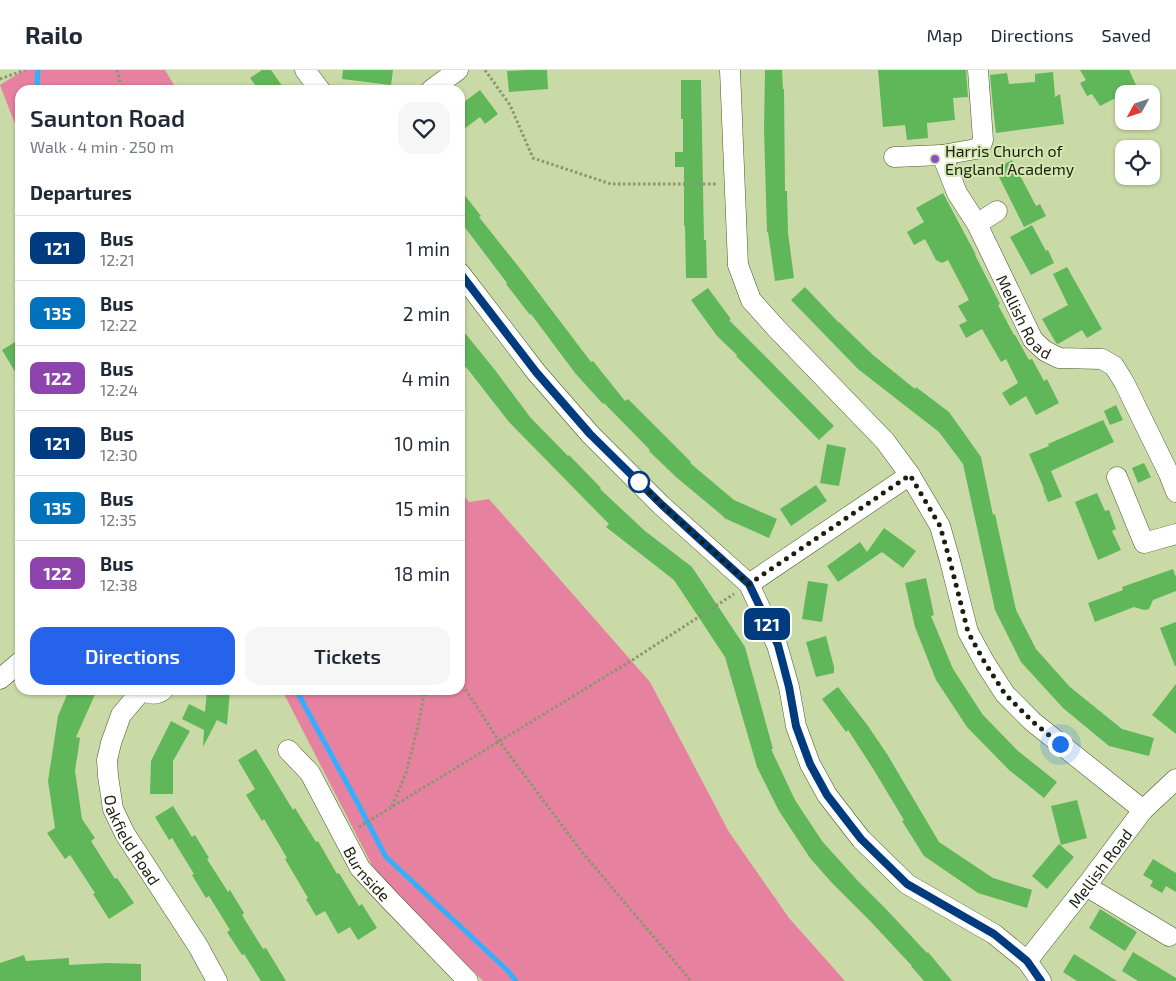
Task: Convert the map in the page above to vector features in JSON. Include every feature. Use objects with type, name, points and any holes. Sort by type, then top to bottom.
[{"type":"street","points":[[305,70],[316,85]]},
{"type":"street","points":[[438,85],[458,70]]},
{"type":"street","points":[[730,70],[738,265],[751,300],[885,441],[910,475],[940,526],[968,632],[1005,694],[1033,722],[1144,810]]},
{"type":"street","points":[[894,157],[942,155],[976,149],[981,145],[983,140],[978,70]]},
{"type":"street","name":"Mellish Road","points":[[942,155],[957,193],[977,224],[1033,340],[1045,352],[1059,358],[1102,359],[1114,366],[1174,479]]},
{"type":"street","points":[[977,224],[997,211]]},
{"type":"street","points":[[465,280],[536,372],[590,434],[662,505],[749,584],[778,645],[789,687],[796,726],[810,764],[827,795],[861,839],[907,884],[994,934],[1027,961],[1041,981]]},
{"type":"street","points":[[749,584],[910,475]]},
{"type":"street","points":[[1116,477],[1144,543],[1176,534]]},
{"type":"street","points":[[0,679],[15,666]]},
{"type":"street","name":"Oakfield Road","points":[[139,695],[121,715],[111,743],[108,776],[112,809],[125,834],[198,946],[217,981]]},
{"type":"street","name":"Burnside","points":[[288,750],[310,774],[360,868],[468,981]]},
{"type":"street","name":"Mellish Road","points":[[1027,961],[1144,810],[1176,779]]},
{"type":"street","points":[[1086,886],[1169,936]]},
{"type":"path","points":[[0,78],[24,70]]},
{"type":"path","points":[[117,70],[122,85]]},
{"type":"path","points":[[485,70],[510,105],[533,158],[611,184],[735,184]]},
{"type":"path","points":[[357,828],[634,659],[749,584]]},
{"type":"path","points":[[465,689],[499,741],[582,852],[691,981]]},
{"type":"path","points":[[392,806],[406,773],[424,695]]},
{"type":"shaded area","points":[[24,70],[165,70],[174,85],[15,85],[15,124],[0,85]]},
{"type":"shaded area","points":[[465,497],[469,502],[489,499],[650,682],[729,832],[789,918],[845,981],[483,981],[378,877],[285,695],[465,695]]},
{"type":"building","points":[[262,70],[271,70],[282,85],[255,85],[250,78]]},
{"type":"building","points":[[343,70],[393,70],[391,85],[342,79]]},
{"type":"building","points":[[547,70],[548,89],[509,92],[507,71]]},
{"type":"building","points":[[765,70],[782,70],[784,89],[785,191],[787,191],[788,233],[794,278],[775,281],[767,232],[764,129]]},
{"type":"building","points":[[878,70],[966,70],[968,97],[953,98],[955,120],[927,123],[928,138],[907,140],[905,125],[883,127]]},
{"type":"building","points":[[1080,70],[1129,70],[1136,85],[1115,85],[1115,98],[1100,106],[1092,94],[1087,96],[1080,83],[1086,80]]},
{"type":"building","points":[[1053,72],[1055,97],[1060,94],[1064,124],[996,133],[990,75],[1007,73],[1009,84],[1035,82],[1035,74]]},
{"type":"building","points":[[681,80],[701,80],[704,240],[706,240],[707,278],[686,278],[684,167],[675,167],[675,152],[683,152]]},
{"type":"building","points":[[480,90],[498,114],[485,124],[480,117],[465,128],[465,101]]},
{"type":"building","points":[[1012,160],[1036,206],[1040,204],[1046,216],[1024,227],[995,169]]},
{"type":"building","points":[[943,193],[976,255],[1000,304],[998,305],[1014,335],[1029,360],[1032,359],[1044,381],[1047,379],[1059,403],[1036,415],[1026,396],[1010,406],[1002,393],[1018,383],[1006,359],[1001,362],[982,329],[966,338],[959,325],[967,321],[958,306],[969,300],[948,260],[942,263],[936,260],[925,239],[914,245],[907,232],[924,222],[916,208]]},
{"type":"building","points":[[465,195],[481,216],[479,217],[591,362],[593,361],[625,401],[628,399],[690,463],[734,500],[777,519],[769,538],[724,518],[649,451],[575,373],[465,228]]},
{"type":"building","points":[[1032,225],[1054,263],[1031,275],[1010,237]]},
{"type":"building","points":[[1067,267],[1102,329],[1087,338],[1082,330],[1058,344],[1042,319],[1068,305],[1053,274]]},
{"type":"building","points":[[805,287],[873,355],[915,389],[916,387],[949,412],[981,457],[1016,610],[1036,649],[1070,687],[1122,729],[1154,738],[1149,756],[1109,746],[1063,708],[1021,662],[995,610],[963,464],[939,432],[858,369],[791,300]]},
{"type":"building","points":[[708,288],[731,319],[729,320],[834,426],[819,440],[717,336],[691,300]]},
{"type":"building","points":[[465,333],[530,417],[600,489],[645,531],[692,567],[745,647],[773,749],[771,749],[795,800],[822,841],[857,880],[928,952],[952,981],[924,981],[810,858],[779,811],[757,767],[725,657],[674,580],[606,527],[609,524],[509,422],[466,367]]},
{"type":"building","points":[[15,342],[15,372],[2,350]]},
{"type":"building","points":[[1116,405],[1123,420],[1110,425],[1104,411]]},
{"type":"building","points":[[1103,420],[1114,442],[1051,471],[1062,497],[1048,502],[1029,454]]},
{"type":"building","points":[[827,444],[846,448],[839,486],[820,483]]},
{"type":"building","points":[[1144,463],[1151,477],[1138,483],[1132,468]]},
{"type":"building","points":[[816,485],[827,501],[791,526],[780,509]]},
{"type":"building","points":[[1097,493],[1105,511],[1109,510],[1116,529],[1112,531],[1121,550],[1098,560],[1075,502]]},
{"type":"building","points":[[884,528],[916,551],[903,568],[882,552],[838,582],[827,566],[860,542],[867,552]]},
{"type":"building","points":[[1173,569],[1176,577],[1176,591],[1153,600],[1149,609],[1144,610],[1134,607],[1095,622],[1088,603],[1123,590],[1122,587]]},
{"type":"building","points":[[926,578],[934,615],[931,616],[953,669],[983,715],[1018,751],[1057,782],[1044,798],[1009,770],[967,727],[936,680],[915,627],[905,583]]},
{"type":"building","points":[[808,581],[828,584],[822,622],[802,619]]},
{"type":"building","points":[[1176,622],[1176,666],[1175,666],[1160,628]]},
{"type":"building","points":[[826,636],[834,673],[816,677],[806,642]]},
{"type":"building","points":[[1176,684],[1176,734],[1152,715]]},
{"type":"building","points":[[838,687],[887,754],[939,842],[993,878],[1032,890],[1027,908],[978,893],[924,856],[848,730],[846,732],[822,699]]},
{"type":"building","points":[[67,695],[95,695],[76,737],[80,738],[75,771],[82,819],[95,838],[91,841],[115,879],[117,878],[134,903],[109,919],[93,894],[95,893],[70,855],[65,859],[47,833],[55,828],[48,781],[58,716]]},
{"type":"building","points":[[207,695],[230,695],[227,725],[217,720],[203,747],[204,730],[182,719],[189,704],[205,712]]},
{"type":"building","points":[[171,721],[190,731],[173,761],[173,794],[150,794],[151,761]]},
{"type":"building","points":[[256,749],[293,810],[295,808],[316,842],[318,841],[337,874],[339,873],[359,906],[362,904],[377,928],[358,940],[350,927],[338,934],[325,911],[316,916],[306,899],[308,898],[285,859],[287,858],[264,819],[262,821],[246,795],[255,789],[238,760]]},
{"type":"building","points":[[1077,800],[1087,838],[1061,845],[1051,806]]},
{"type":"building","points":[[173,806],[192,837],[195,835],[209,858],[207,859],[244,913],[242,915],[263,949],[266,948],[286,981],[261,981],[227,932],[230,930],[209,896],[206,898],[172,838],[169,840],[155,817]]},
{"type":"building","points":[[1059,844],[1074,857],[1047,889],[1032,876]]},
{"type":"building","points":[[1153,859],[1176,873],[1176,892],[1166,886],[1162,893],[1150,886],[1153,881],[1143,875]]},
{"type":"building","points":[[1100,909],[1137,932],[1125,951],[1089,928]]},
{"type":"building","points":[[1133,952],[1176,978],[1176,981],[1138,981],[1122,971]]},
{"type":"building","points":[[1074,954],[1117,981],[1077,981],[1063,972]]},
{"type":"building","points":[[24,955],[26,961],[69,958],[69,965],[141,964],[141,981],[0,981],[0,963]]},
{"type":"waterway","points":[[38,70],[38,85]]},
{"type":"waterway","points":[[299,695],[386,857],[507,970],[516,981]]},
{"type":"bus line","name":"121","points":[[465,280],[536,372],[590,434],[662,505],[749,584],[778,645],[789,687],[796,726],[810,764],[827,795],[861,839],[907,884],[994,934],[1027,961],[1041,981]]},
{"type":"place","name":"Harris Church of England Academy","points":[[935,159]]},
{"type":"route","points":[[639,482],[749,584],[910,475],[940,526],[968,632],[985,663],[1005,694],[1033,722],[1060,744]]}]
